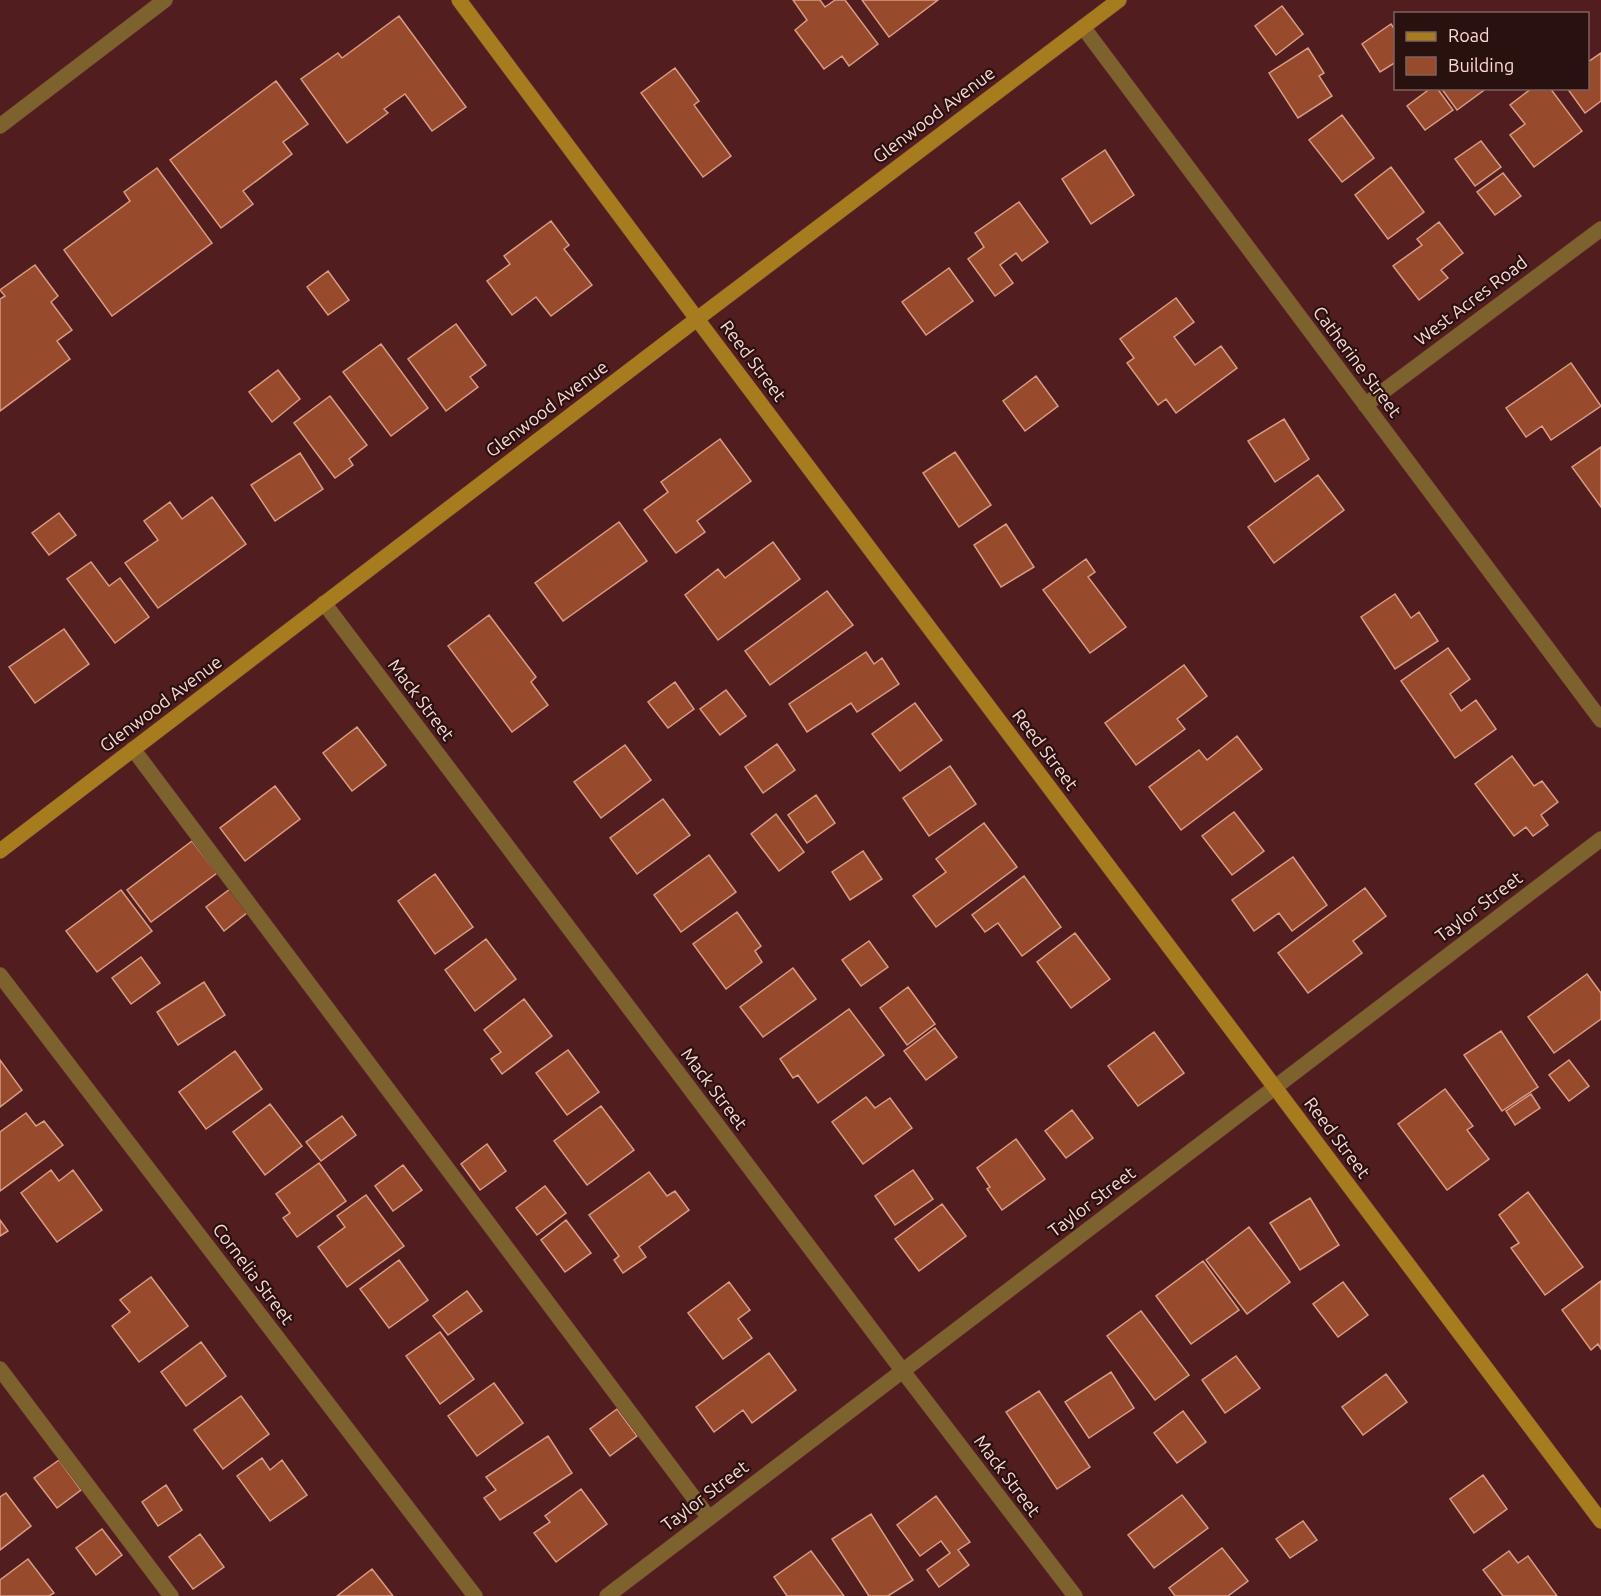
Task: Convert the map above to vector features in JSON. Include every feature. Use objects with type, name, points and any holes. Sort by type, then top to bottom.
[{"type":"street","points":[[0,126],[165,0]]},
{"type":"street","name":"Reed Street","points":[[459,0],[1601,1521]]},
{"type":"street","name":"Glenwood Avenue","points":[[0,851],[1119,0]]},
{"type":"street","name":"Catherine Street","points":[[1083,27],[1601,720]]},
{"type":"street","name":"West Acres Road","points":[[1365,405],[1601,229]]},
{"type":"street","name":"Mack Street","points":[[324,603],[1075,1596]]},
{"type":"street","points":[[133,749],[709,1518]]},
{"type":"street","name":"Taylor Street","points":[[607,1596],[1601,839]]},
{"type":"street","name":"Cornelia Street","points":[[0,975],[475,1596]]},
{"type":"street","points":[[0,1369],[171,1596]]},
{"type":"building","points":[[793,0],[820,0],[825,7],[835,0],[845,0],[878,44],[849,66],[842,56],[824,69],[795,30],[807,20]]},
{"type":"building","points":[[862,0],[938,0],[889,37]]},
{"type":"building","points":[[1282,6],[1303,34],[1276,55],[1255,26]]},
{"type":"building","points":[[399,16],[466,107],[432,131],[405,94],[384,109],[388,113],[347,143],[301,79],[338,53],[342,58]]},
{"type":"building","points":[[1391,24],[1394,28],[1394,63],[1380,72],[1362,44]]},
{"type":"building","points":[[1308,48],[1324,73],[1319,76],[1332,96],[1298,118],[1269,73]]},
{"type":"building","points":[[1601,53],[1601,101],[1585,113],[1568,90],[1589,90],[1589,61]]},
{"type":"building","points":[[675,68],[699,101],[694,105],[731,156],[703,177],[641,93]]},
{"type":"building","points":[[276,81],[308,124],[283,142],[292,154],[243,191],[253,204],[221,228],[170,160]]},
{"type":"building","points":[[1428,90],[1438,90],[1453,110],[1425,130],[1407,106]]},
{"type":"building","points":[[1442,90],[1484,90],[1457,110]]},
{"type":"building","points":[[1529,90],[1551,90],[1582,131],[1534,167],[1510,135],[1525,124],[1510,105]]},
{"type":"building","points":[[1342,115],[1374,158],[1342,182],[1309,140]]},
{"type":"building","points":[[1481,141],[1501,167],[1475,186],[1455,159]]},
{"type":"building","points":[[1105,150],[1134,195],[1091,224],[1062,179]]},
{"type":"building","points":[[1391,167],[1424,212],[1388,239],[1355,195]]},
{"type":"building","points":[[157,168],[212,243],[112,316],[64,250],[130,201],[124,192]]},
{"type":"building","points":[[1503,173],[1521,196],[1495,215],[1477,192]]},
{"type":"building","points":[[1019,202],[1048,242],[1022,261],[1016,253],[1000,265],[1013,283],[995,296],[968,259],[984,247],[975,233]]},
{"type":"building","points":[[551,221],[569,245],[564,249],[592,285],[551,316],[536,297],[512,315],[487,281],[510,264],[504,256]]},
{"type":"building","points":[[1439,222],[1463,253],[1441,270],[1448,278],[1419,300],[1393,266],[1422,245],[1417,239]]},
{"type":"building","points":[[35,265],[58,296],[51,302],[72,330],[57,341],[70,359],[0,411],[0,299],[5,296],[0,290]]},
{"type":"building","points":[[949,268],[973,301],[926,335],[902,302]]},
{"type":"building","points":[[328,271],[349,300],[328,315],[307,287]]},
{"type":"building","points":[[1176,298],[1194,322],[1174,337],[1195,365],[1221,346],[1237,368],[1176,413],[1166,399],[1158,405],[1127,363],[1134,358],[1120,339]]},
{"type":"building","points":[[456,324],[486,365],[470,377],[478,387],[446,411],[408,359]]},
{"type":"building","points":[[381,344],[428,408],[391,436],[343,372]]},
{"type":"building","points":[[1571,363],[1601,406],[1551,440],[1542,426],[1526,437],[1506,408]]},
{"type":"building","points":[[278,370],[300,399],[272,422],[249,392]]},
{"type":"building","points":[[1036,376],[1058,406],[1025,431],[1003,401]]},
{"type":"building","points":[[330,396],[367,445],[349,459],[353,465],[335,478],[294,423]]},
{"type":"building","points":[[1284,419],[1309,459],[1275,482],[1248,441]]},
{"type":"building","points":[[720,439],[751,481],[697,521],[705,532],[676,553],[644,510],[668,492],[661,482]]},
{"type":"building","points":[[1601,447],[1601,507],[1572,467]]},
{"type":"building","points":[[955,452],[991,505],[959,527],[923,473]]},
{"type":"building","points":[[300,453],[323,489],[275,521],[251,485]]},
{"type":"building","points":[[1318,475],[1344,510],[1274,563],[1248,527]]},
{"type":"building","points":[[212,497],[246,544],[158,608],[125,563],[158,540],[144,521],[170,502],[182,519]]},
{"type":"building","points":[[59,513],[76,535],[49,555],[32,533]]},
{"type":"building","points":[[619,522],[647,561],[563,621],[535,583]]},
{"type":"building","points":[[1006,524],[1034,567],[1001,587],[974,545]]},
{"type":"building","points":[[773,542],[800,579],[718,640],[685,595],[718,569],[725,578]]},
{"type":"building","points":[[1086,559],[1095,572],[1088,577],[1126,627],[1090,653],[1043,590]]},
{"type":"building","points":[[91,562],[109,586],[120,578],[149,617],[115,643],[67,579]]},
{"type":"building","points":[[827,591],[853,625],[770,685],[745,651]]},
{"type":"building","points":[[1395,594],[1411,618],[1419,612],[1438,641],[1395,669],[1361,617]]},
{"type":"building","points":[[489,615],[536,677],[531,682],[548,705],[512,732],[448,646]]},
{"type":"building","points":[[64,629],[89,664],[35,703],[9,667]]},
{"type":"building","points":[[1448,648],[1470,679],[1450,694],[1461,711],[1476,700],[1496,729],[1455,758],[1401,681]]},
{"type":"building","points":[[866,652],[874,664],[882,658],[899,684],[857,712],[851,703],[807,732],[789,704]]},
{"type":"building","points":[[1184,665],[1207,696],[1177,719],[1185,729],[1136,765],[1105,723]]},
{"type":"building","points":[[675,682],[694,709],[668,728],[648,702]]},
{"type":"building","points":[[726,690],[746,716],[720,735],[700,709]]},
{"type":"building","points":[[915,703],[942,740],[900,771],[872,734]]},
{"type":"building","points":[[357,727],[386,765],[352,791],[323,753]]},
{"type":"building","points":[[1237,736],[1262,769],[1181,830],[1149,787],[1199,750],[1207,760]]},
{"type":"building","points":[[777,744],[795,770],[763,793],[745,767]]},
{"type":"building","points":[[625,745],[651,780],[601,818],[574,782]]},
{"type":"building","points":[[1512,756],[1534,786],[1542,781],[1558,802],[1541,815],[1548,825],[1533,836],[1526,827],[1514,836],[1475,784]]},
{"type":"building","points":[[950,766],[976,804],[929,836],[903,798]]},
{"type":"building","points":[[275,786],[300,819],[245,861],[220,828]]},
{"type":"building","points":[[816,795],[835,823],[807,843],[788,815]]},
{"type":"building","points":[[663,799],[690,835],[637,874],[610,838]]},
{"type":"building","points":[[1234,812],[1264,851],[1232,875],[1202,836]]},
{"type":"building","points":[[776,814],[804,852],[779,871],[751,834]]},
{"type":"building","points":[[984,823],[1017,867],[936,927],[913,896],[946,872],[936,859]]},
{"type":"building","points":[[192,841],[217,873],[151,922],[127,890]]},
{"type":"building","points":[[863,851],[882,879],[850,900],[832,872]]},
{"type":"building","points":[[709,855],[736,892],[681,932],[654,895]]},
{"type":"building","points":[[1293,857],[1327,905],[1292,931],[1279,913],[1254,931],[1232,900]]},
{"type":"building","points":[[435,874],[473,927],[435,954],[398,901]]},
{"type":"building","points":[[1024,876],[1061,927],[1022,956],[998,923],[985,932],[972,915]]},
{"type":"building","points":[[1365,888],[1386,916],[1353,941],[1362,953],[1308,993],[1278,953]]},
{"type":"building","points":[[230,889],[248,912],[224,931],[206,907]]},
{"type":"building","points":[[121,890],[152,931],[97,972],[66,931]]},
{"type":"building","points":[[737,912],[761,946],[755,951],[762,962],[726,989],[693,944]]},
{"type":"building","points":[[1075,933],[1110,979],[1071,1008],[1037,962]]},
{"type":"building","points":[[486,939],[516,979],[475,1011],[445,970]]},
{"type":"building","points":[[869,941],[888,967],[861,986],[842,960]]},
{"type":"building","points":[[141,957],[160,983],[131,1004],[112,978]]},
{"type":"building","points":[[793,968],[816,999],[763,1037],[740,1007]]},
{"type":"building","points":[[1587,974],[1601,993],[1601,1019],[1554,1053],[1528,1017]]},
{"type":"building","points":[[204,982],[225,1015],[178,1045],[157,1012]]},
{"type":"building","points":[[908,987],[935,1024],[907,1045],[880,1008]]},
{"type":"building","points":[[524,999],[552,1036],[502,1074],[491,1059],[501,1052],[484,1030]]},
{"type":"building","points":[[849,1009],[884,1055],[818,1103],[798,1075],[793,1078],[780,1059]]},
{"type":"building","points":[[935,1028],[957,1057],[926,1080],[904,1051]]},
{"type":"building","points":[[1501,1031],[1538,1087],[1502,1111],[1464,1055]]},
{"type":"building","points":[[1154,1032],[1184,1073],[1138,1106],[1108,1066]]},
{"type":"building","points":[[568,1050],[599,1092],[567,1115],[536,1073]]},
{"type":"building","points":[[235,1051],[262,1089],[206,1129],[179,1092]]},
{"type":"building","points":[[0,1060],[22,1090],[0,1107]]},
{"type":"building","points":[[1569,1060],[1589,1086],[1569,1101],[1549,1075]]},
{"type":"building","points":[[1445,1089],[1473,1126],[1467,1130],[1489,1159],[1447,1190],[1398,1124]]},
{"type":"building","points":[[1531,1094],[1540,1108],[1515,1125],[1506,1111]]},
{"type":"building","points":[[866,1097],[875,1108],[890,1098],[912,1128],[863,1164],[832,1122]]},
{"type":"building","points":[[270,1104],[302,1146],[265,1175],[233,1132]]},
{"type":"building","points":[[601,1106],[634,1150],[587,1185],[554,1141]]},
{"type":"building","points":[[1072,1110],[1093,1138],[1066,1158],[1045,1131]]},
{"type":"building","points":[[26,1113],[36,1126],[44,1121],[63,1145],[0,1191],[0,1132]]},
{"type":"building","points":[[342,1116],[356,1135],[321,1161],[306,1142]]},
{"type":"building","points":[[1016,1139],[1045,1179],[1002,1210],[987,1189],[990,1187],[977,1168]]},
{"type":"building","points":[[487,1144],[506,1171],[480,1190],[461,1164]]},
{"type":"building","points":[[319,1163],[346,1201],[297,1237],[283,1218],[290,1213],[276,1194]]},
{"type":"building","points":[[403,1165],[422,1190],[393,1211],[375,1186]]},
{"type":"building","points":[[51,1170],[59,1181],[73,1170],[102,1210],[57,1242],[21,1193]]},
{"type":"building","points":[[913,1170],[933,1199],[895,1225],[875,1196]]},
{"type":"building","points":[[649,1172],[667,1196],[675,1191],[689,1210],[639,1247],[646,1257],[623,1273],[614,1260],[619,1256],[589,1215]]},
{"type":"building","points":[[545,1186],[566,1213],[537,1235],[516,1208]]},
{"type":"building","points":[[1528,1192],[1583,1267],[1545,1295],[1511,1248],[1519,1243],[1499,1215]]},
{"type":"building","points":[[366,1195],[404,1246],[347,1287],[318,1247],[345,1227],[337,1216]]},
{"type":"building","points":[[1310,1198],[1339,1245],[1300,1270],[1270,1223]]},
{"type":"building","points":[[942,1204],[966,1236],[919,1271],[895,1239]]},
{"type":"building","points":[[0,1220],[8,1231],[0,1236]]},
{"type":"building","points":[[566,1220],[591,1253],[565,1272],[541,1240]]},
{"type":"building","points":[[1249,1227],[1290,1282],[1247,1314],[1206,1260]]},
{"type":"building","points":[[399,1260],[428,1300],[389,1328],[360,1289]]},
{"type":"building","points":[[1203,1261],[1239,1310],[1191,1344],[1156,1296]]},
{"type":"building","points":[[151,1277],[188,1326],[139,1362],[112,1326],[130,1312],[120,1300]]},
{"type":"building","points":[[1601,1281],[1601,1349],[1598,1344],[1591,1350],[1562,1310]]},
{"type":"building","points":[[729,1282],[750,1310],[738,1319],[752,1338],[723,1359],[688,1313]]},
{"type":"building","points":[[1343,1282],[1368,1315],[1338,1337],[1313,1304]]},
{"type":"building","points":[[467,1291],[482,1311],[448,1335],[433,1316]]},
{"type":"building","points":[[1141,1311],[1189,1375],[1155,1400],[1107,1336]]},
{"type":"building","points":[[440,1332],[474,1379],[440,1404],[406,1356]]},
{"type":"building","points":[[201,1342],[226,1376],[186,1406],[161,1372]]},
{"type":"building","points":[[769,1353],[796,1390],[752,1423],[743,1410],[714,1432],[696,1407]]},
{"type":"building","points":[[1236,1356],[1260,1388],[1225,1413],[1202,1380]]},
{"type":"building","points":[[1111,1372],[1134,1408],[1089,1438],[1065,1402]]},
{"type":"building","points":[[1386,1374],[1407,1402],[1363,1435],[1342,1407]]},
{"type":"building","points":[[494,1383],[523,1423],[477,1456],[448,1416]]},
{"type":"building","points":[[1039,1391],[1090,1467],[1057,1489],[1006,1412]]},
{"type":"building","points":[[241,1396],[269,1434],[223,1469],[194,1430]]},
{"type":"building","points":[[617,1409],[637,1436],[610,1456],[590,1429]]},
{"type":"building","points":[[1183,1411],[1206,1442],[1177,1463],[1154,1433]]},
{"type":"building","points":[[548,1436],[572,1473],[500,1520],[484,1498],[496,1490],[486,1477]]},
{"type":"building","points":[[262,1458],[270,1470],[282,1460],[307,1495],[270,1521],[237,1476]]},
{"type":"building","points":[[59,1460],[81,1490],[57,1508],[34,1478]]},
{"type":"building","points":[[1483,1475],[1507,1509],[1474,1533],[1450,1499]]},
{"type":"building","points":[[166,1485],[182,1510],[158,1526],[142,1502]]},
{"type":"building","points":[[581,1489],[607,1524],[556,1562],[534,1533],[550,1522],[545,1516]]},
{"type":"building","points":[[6,1493],[31,1526],[0,1550],[0,1497]]},
{"type":"building","points":[[1182,1495],[1208,1528],[1154,1568],[1128,1535]]},
{"type":"building","points":[[936,1496],[970,1542],[958,1550],[969,1565],[939,1587],[927,1570],[950,1553],[941,1541],[920,1556],[897,1525]]},
{"type":"building","points":[[871,1514],[913,1580],[888,1596],[869,1596],[832,1539]]},
{"type":"building","points":[[1303,1521],[1317,1540],[1290,1558],[1276,1539]]},
{"type":"building","points":[[102,1529],[122,1555],[96,1575],[76,1548]]},
{"type":"building","points":[[200,1534],[224,1567],[193,1589],[169,1557]]},
{"type":"building","points":[[1222,1548],[1248,1581],[1228,1596],[1175,1596],[1169,1588]]},
{"type":"building","points":[[811,1551],[844,1596],[787,1596],[774,1577]]},
{"type":"building","points":[[1509,1551],[1518,1563],[1528,1556],[1557,1596],[1503,1596],[1483,1570]]},
{"type":"building","points":[[28,1559],[54,1593],[49,1596],[0,1596],[0,1580]]},
{"type":"building","points":[[372,1569],[393,1596],[337,1596]]}]
